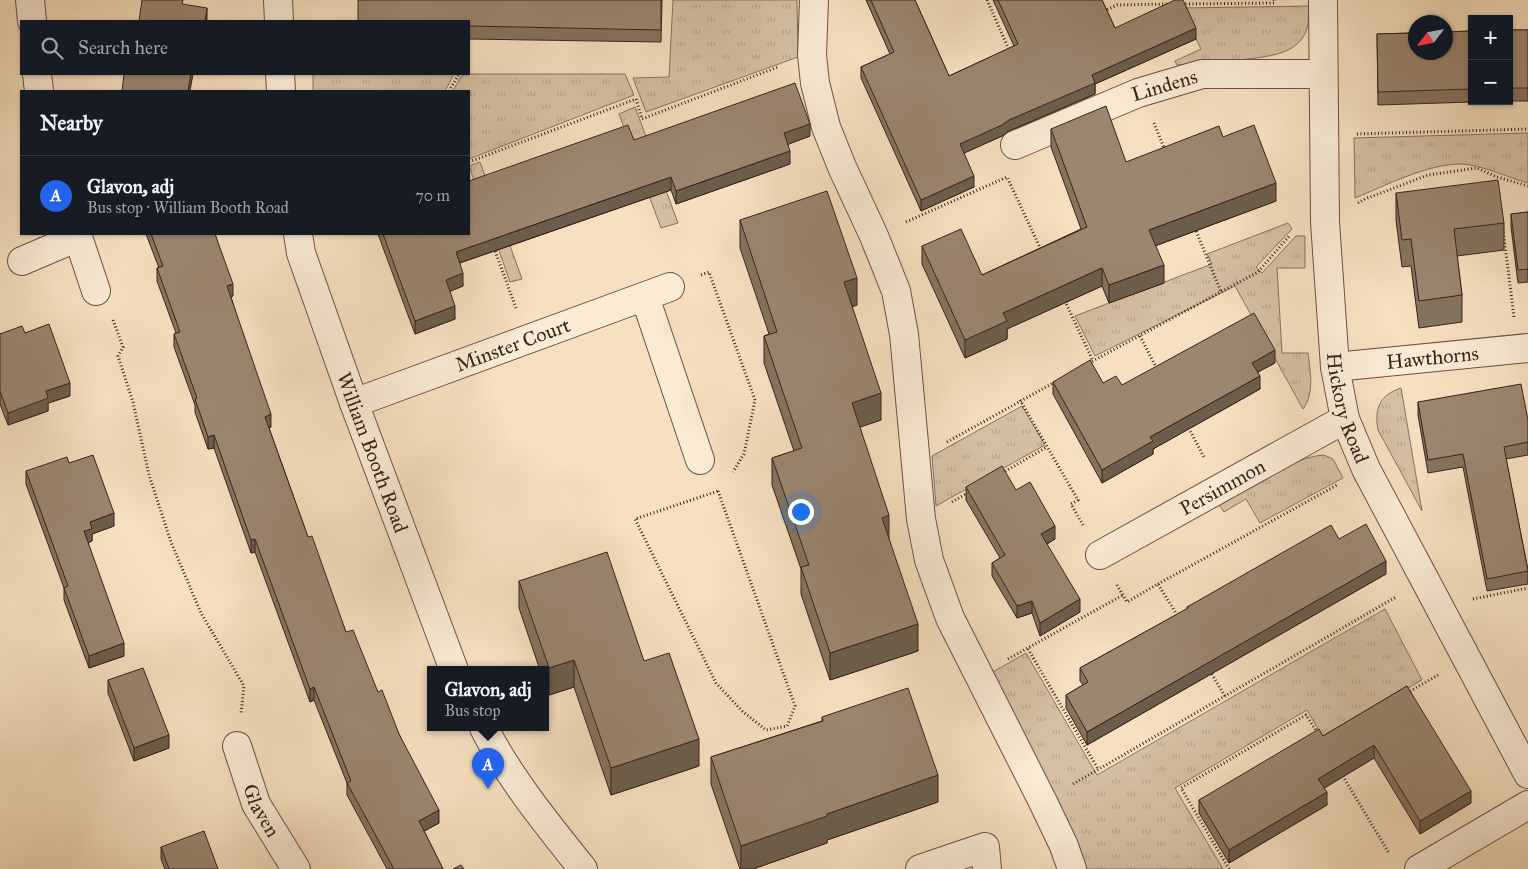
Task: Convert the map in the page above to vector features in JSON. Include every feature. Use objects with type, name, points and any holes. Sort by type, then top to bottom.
[{"type":"street","points":[[30,0],[32,20]]},
{"type":"street","points":[[278,0],[279,20]]},
{"type":"street","points":[[814,0],[812,55],[815,83],[826,127],[896,291],[904,334],[921,520],[929,560],[950,618],[1043,802],[1072,869]]},
{"type":"street","name":"Hickory Road","points":[[1323,0],[1325,222],[1335,367],[1345,419],[1366,469],[1528,774]]},
{"type":"street","name":"Lindens","points":[[1015,145],[1142,92],[1202,74],[1323,74]]},
{"type":"street","points":[[38,75],[39,90]]},
{"type":"street","points":[[280,75],[281,90]]},
{"type":"street","points":[[22,261],[77,235],[96,291]]},
{"type":"street","name":"William Booth Road","points":[[298,235],[301,253],[354,403],[453,666]]},
{"type":"street","name":"Minster Court","points":[[354,403],[670,287]]},
{"type":"street","points":[[645,297],[700,460]]},
{"type":"street","name":"Hawthorns","points":[[1335,367],[1523,349]]},
{"type":"street","name":"Persimmon","points":[[1100,555],[1345,419]]},
{"type":"street","points":[[486,731],[531,803],[583,869]]},
{"type":"street","name":"Glaven","points":[[237,746],[256,804],[296,869]]},
{"type":"street","points":[[1419,869],[1528,805]]},
{"type":"street","points":[[920,869],[985,848],[987,869]]},
{"type":"path","points":[[987,0],[1012,54]]},
{"type":"path","points":[[1178,4],[1274,3],[1274,0]]},
{"type":"path","points":[[1100,13],[1117,5],[1168,4]]},
{"type":"path","points":[[1003,58],[1018,51]]},
{"type":"path","points":[[470,162],[636,99],[642,119],[812,55]]},
{"type":"path","points":[[450,90],[458,75]]},
{"type":"path","points":[[1142,92],[1167,155]]},
{"type":"path","points":[[1324,134],[1528,129]]},
{"type":"path","points":[[874,236],[1020,171],[1014,157],[1015,145]]},
{"type":"path","points":[[1085,365],[1258,272],[1297,228],[1325,222],[1366,199],[1428,175],[1477,168],[1497,177],[1528,186]]},
{"type":"path","points":[[1007,177],[1044,256]]},
{"type":"path","points":[[1497,177],[1498,187]]},
{"type":"path","points":[[1503,225],[1523,349]]},
{"type":"path","points":[[1194,228],[1221,292]]},
{"type":"path","points":[[492,241],[527,339]]},
{"type":"path","points":[[670,287],[709,272],[755,400],[744,454],[729,478]]},
{"type":"path","points":[[96,291],[106,297],[123,347],[118,356],[133,402],[149,475],[171,542],[201,613],[244,686],[237,746]]},
{"type":"path","points":[[1064,300],[1093,361]]},
{"type":"path","points":[[1140,336],[1158,370]]},
{"type":"path","points":[[916,460],[1062,378]]},
{"type":"path","points":[[1185,421],[1220,489]]},
{"type":"path","points":[[997,476],[1048,447]]},
{"type":"path","points":[[1158,584],[1366,469]]},
{"type":"path","points":[[719,494],[724,486]]},
{"type":"path","points":[[718,491],[719,494],[795,706],[787,726],[766,730],[742,711],[716,683],[635,519],[718,491]]},
{"type":"path","points":[[921,520],[972,491]]},
{"type":"path","points":[[1043,802],[1425,581]]},
{"type":"path","points":[[1438,605],[1528,588]]},
{"type":"path","points":[[979,675],[1123,595]]},
{"type":"path","points":[[1028,649],[1098,769]]},
{"type":"path","points":[[1406,694],[1465,657]]},
{"type":"path","points":[[1230,869],[1181,788],[1306,715],[1318,735]]},
{"type":"path","points":[[1338,767],[1394,860]]},
{"type":"green space","points":[[673,0],[797,0],[798,57],[646,112],[633,78],[669,77]]},
{"type":"green space","points":[[1309,6],[1309,22],[1305,34],[1289,50],[1265,57],[1200,64],[1177,65],[1175,61],[1201,49],[1181,8]]},
{"type":"green space","points":[[470,74],[625,74],[634,95],[470,159],[470,90],[454,90],[460,78]]},
{"type":"green space","points":[[313,75],[453,75],[446,90],[313,90]]},
{"type":"green space","points":[[635,107],[678,223],[661,228],[619,114]]},
{"type":"green space","points":[[1528,133],[1528,183],[1477,166],[1448,165],[1421,171],[1355,198],[1354,138]]},
{"type":"green space","points":[[480,162],[522,279],[510,282],[470,166]]},
{"type":"green space","points":[[1288,223],[1292,229],[1256,267],[1262,273],[1296,236],[1305,236],[1305,268],[1277,268],[1282,353],[1308,353],[1310,389],[1307,403],[1303,409],[1235,286],[1095,356],[1075,316],[1212,264],[1207,254]]},
{"type":"green space","points":[[1401,388],[1422,511],[1378,430],[1377,415],[1380,403],[1388,394]]},
{"type":"green space","points":[[1022,406],[1045,445],[936,506],[932,456]]},
{"type":"green space","points":[[1324,455],[1333,459],[1343,478],[1260,523],[1246,499],[1224,512],[1219,505],[1284,467],[1311,457]]},
{"type":"green space","points":[[1385,609],[1422,680],[1323,737],[1307,710],[1175,788],[1223,869],[1087,869],[1058,800],[991,673],[1026,653],[1097,775]]},
{"type":"building","points":[[142,0],[183,0],[182,4],[207,8],[205,20],[139,20]]},
{"type":"building","points":[[358,0],[661,0],[661,30],[470,26],[470,20],[358,20]]},
{"type":"building","points":[[871,0],[915,0],[949,76],[1018,44],[998,0],[1102,0],[1115,28],[1175,0],[1183,0],[1196,28],[1092,75],[1095,83],[1009,120],[960,144],[974,176],[921,200],[861,67],[894,52]]},
{"type":"building","points":[[1513,30],[1528,30],[1528,88],[1513,88]]},
{"type":"building","points":[[1468,31],[1468,89],[1378,92],[1377,34],[1408,33],[1408,60],[1453,60],[1453,32]]},
{"type":"building","points":[[124,75],[191,75],[188,90],[122,90]]},
{"type":"building","points":[[795,83],[810,124],[784,133],[790,151],[676,191],[671,177],[456,252],[463,273],[446,280],[455,306],[415,321],[383,235],[470,235],[470,181],[628,125],[634,140]]},
{"type":"building","points":[[1106,106],[1126,162],[1219,126],[1223,137],[1254,125],[1276,183],[1149,230],[1164,265],[1109,285],[1102,268],[1003,313],[1007,321],[965,340],[922,246],[961,229],[982,275],[1087,227],[1051,129]]},
{"type":"building","points":[[1498,180],[1504,223],[1454,229],[1462,295],[1419,301],[1411,239],[1402,240],[1396,193]]},
{"type":"building","points":[[827,191],[857,278],[844,282],[881,393],[852,403],[889,515],[882,518],[918,624],[830,653],[801,567],[809,565],[772,458],[802,448],[764,336],[777,332],[740,220]]},
{"type":"building","points":[[1528,212],[1528,269],[1518,270],[1511,214]]},
{"type":"building","points":[[151,235],[215,235],[233,284],[227,286],[271,414],[265,417],[308,537],[312,536],[346,632],[353,630],[378,692],[382,690],[399,734],[439,810],[419,821],[443,869],[394,869],[347,783],[351,781],[314,687],[310,689],[255,539],[251,540],[214,435],[208,437],[195,399],[197,398],[174,334],[180,332],[157,268],[163,266]]},
{"type":"building","points":[[1254,313],[1275,350],[1252,363],[1260,376],[1150,437],[1153,441],[1102,470],[1053,382],[1090,360],[1103,383],[1116,376],[1122,385]]},
{"type":"building","points":[[49,324],[70,383],[46,391],[48,398],[8,413],[0,391],[0,334],[22,326],[25,333]]},
{"type":"building","points":[[1521,384],[1528,420],[1528,442],[1504,447],[1528,571],[1487,579],[1463,454],[1428,460],[1418,402]]},
{"type":"building","points":[[93,455],[114,513],[90,522],[92,529],[84,531],[124,643],[89,656],[64,588],[68,586],[26,471],[67,457],[69,463]]},
{"type":"building","points":[[1002,466],[1016,490],[1030,482],[1055,526],[1041,534],[1080,599],[1040,623],[1032,601],[1017,606],[992,563],[1005,555],[966,487]]},
{"type":"building","points":[[1366,524],[1386,561],[1087,732],[1066,695],[1088,682],[1080,668],[1331,525],[1339,539]]},
{"type":"building","points":[[607,552],[644,661],[669,653],[699,739],[611,768],[574,660],[549,668],[519,581]]},
{"type":"building","points":[[143,668],[169,735],[134,748],[108,680]]},
{"type":"building","points":[[1407,686],[1471,791],[1420,821],[1374,745],[1318,779],[1327,792],[1229,850],[1199,800],[1319,729],[1323,736]]},
{"type":"building","points":[[908,688],[938,775],[741,846],[711,757],[823,721],[822,717]]},
{"type":"building","points":[[204,831],[218,869],[169,869],[161,847]]},
{"type":"building","points":[[461,865],[464,869],[453,869]]},
{"type":"place","name":"Glavon, adj","points":[[488,789]]}]
